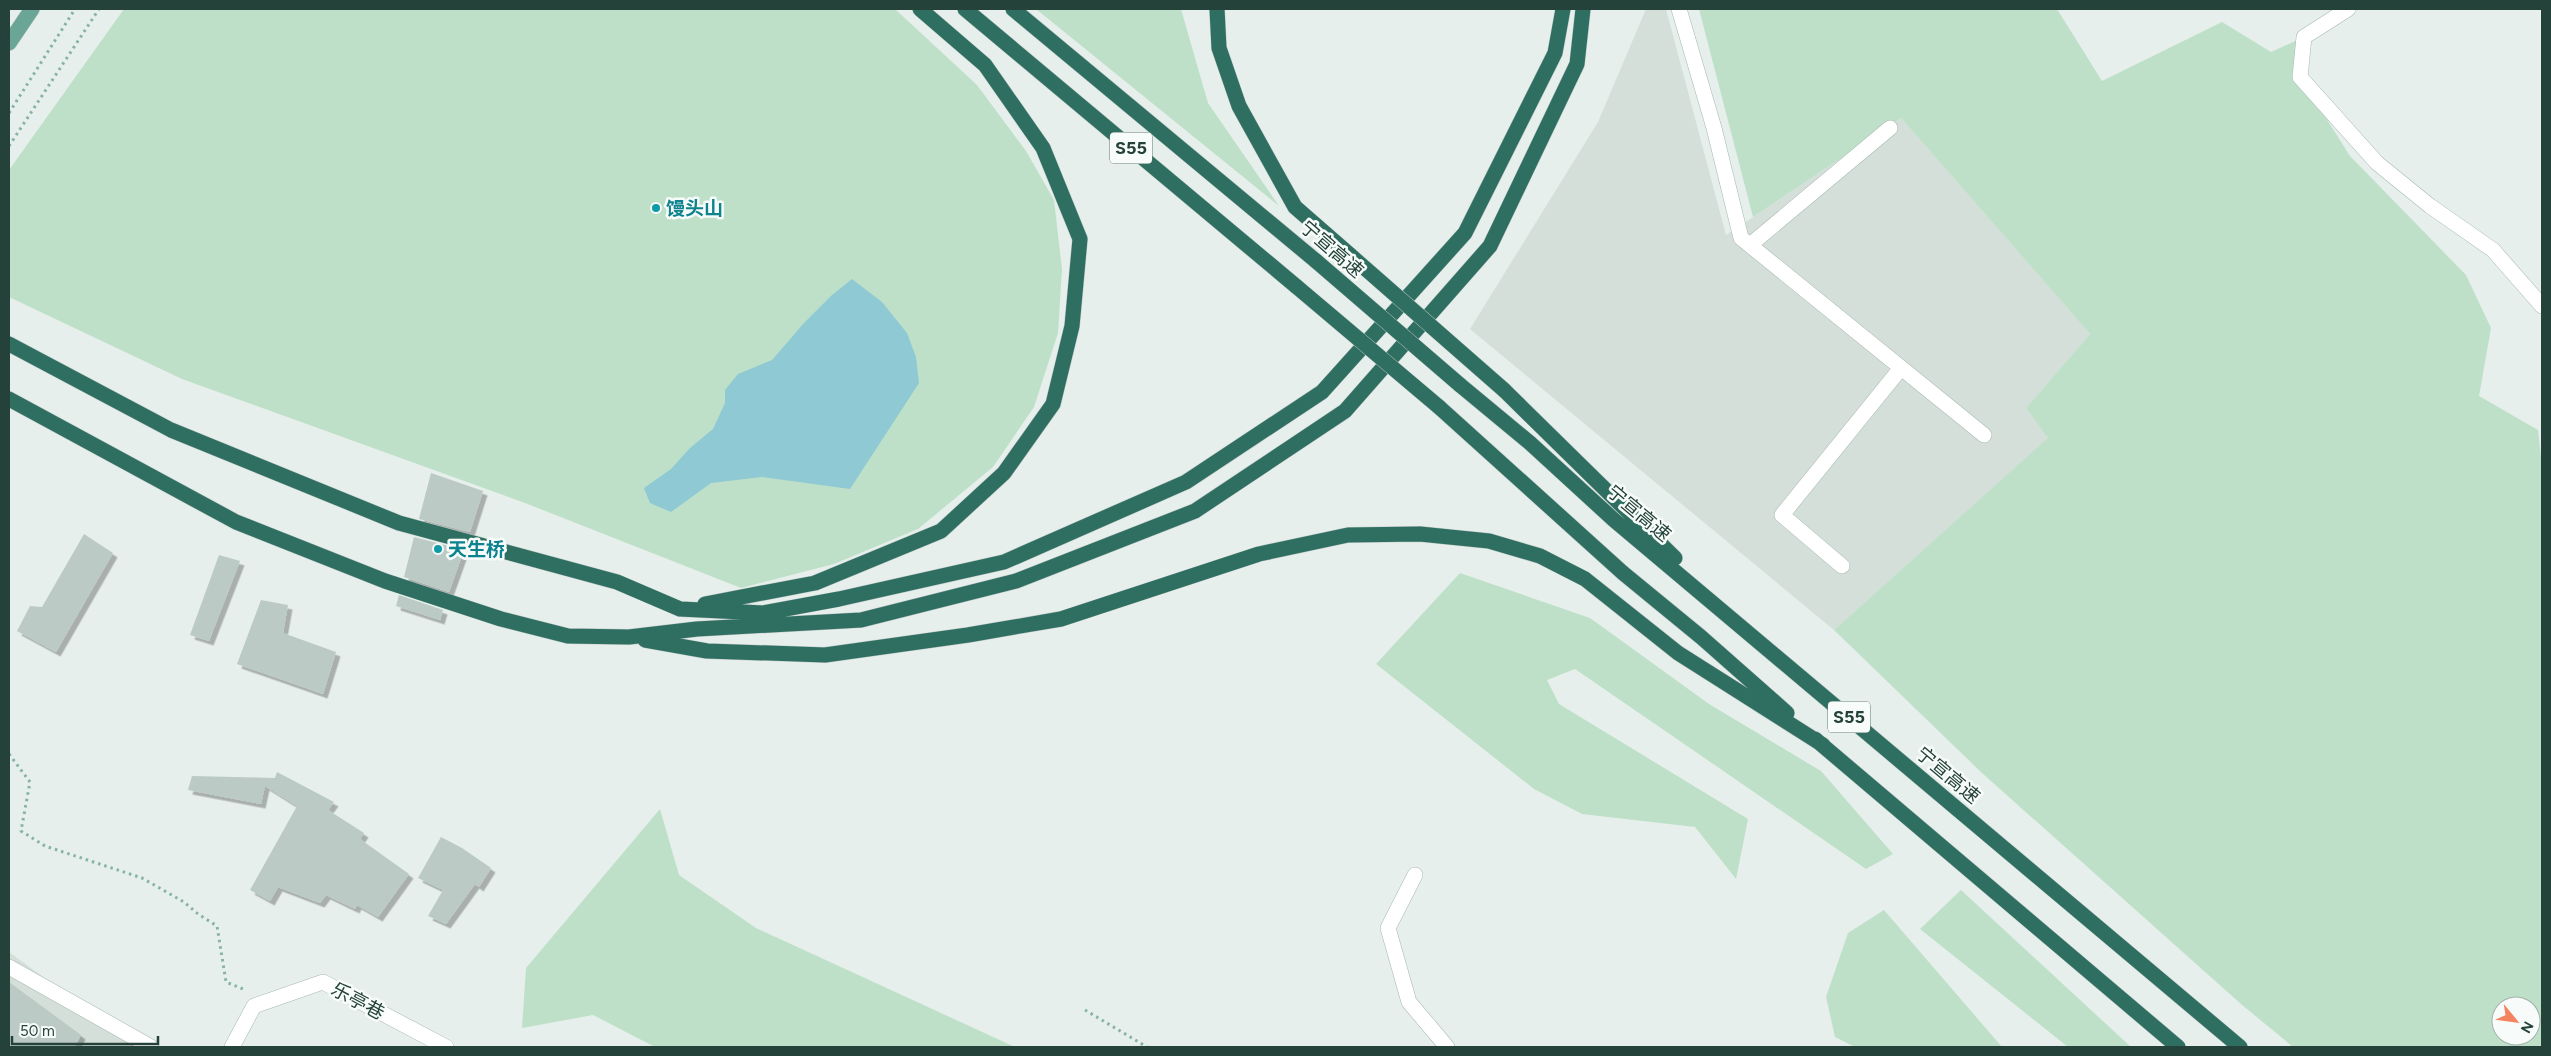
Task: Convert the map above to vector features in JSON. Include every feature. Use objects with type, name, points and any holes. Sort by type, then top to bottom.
[{"type":"highway","points":[[680,609],[815,583],[941,531],[1004,473],[1053,404],[1072,326],[1080,239],[1043,148],[985,65],[920,9]]},
{"type":"highway","name":"S55","points":[[965,9],[1439,407],[1623,572],[2178,1047]]},
{"type":"highway","name":"宁宣高速","points":[[1013,9],[1316,261],[1530,443],[1614,520],[2240,1047]]},
{"type":"highway","points":[[1217,9],[1219,48],[1239,106],[1295,207],[1504,390],[1763,645]]},
{"type":"highway","points":[[9,344],[171,430],[399,523],[617,582],[680,609],[763,613],[839,599],[1004,562],[1186,482],[1322,392],[1465,234],[1555,53],[1563,9]]},
{"type":"highway","points":[[9,400],[236,522],[321,557],[492,616],[568,636],[629,637],[697,629],[861,620],[1016,581],[1195,511],[1344,411],[1490,246],[1577,64],[1583,9]]},
{"type":"highway","points":[[629,637],[707,651],[825,655],[968,635],[1061,619],[1259,554],[1348,535],[1420,534],[1489,541],[1540,556],[1585,579],[1678,653],[1823,745]]},
{"type":"main road","points":[[9,43],[32,9]]},
{"type":"street","points":[[1678,9],[1714,128],[1741,238],[1984,435]]},
{"type":"street","points":[[2348,9],[2304,37],[2300,77],[2377,164],[2430,206],[2493,250],[2542,306]]},
{"type":"street","points":[[1750,245],[1890,128]]},
{"type":"street","points":[[1842,566],[1782,515],[1901,368]]},
{"type":"street","points":[[1415,875],[1388,928],[1409,1002],[1447,1047]]},
{"type":"street","points":[[9,967],[151,1047]]},
{"type":"street","name":"乐亭巷","points":[[254,1006],[323,982],[446,1047]]},
{"type":"street","points":[[232,1047],[254,1006]]},
{"type":"path","points":[[9,113],[75,9]]},
{"type":"path","points":[[9,146],[99,9]]},
{"type":"path","points":[[9,754],[30,782],[21,831],[45,846],[142,878],[184,902],[217,926],[226,982],[243,989],[254,1006]]},
{"type":"path","points":[[1084,1010],[1147,1047]]},
{"type":"shaded area","points":[[1646,9],[1666,9],[1726,235],[1901,118],[2090,334],[2026,408],[2049,438],[1834,630],[1470,329],[1598,122]]},
{"type":"shaded area","points":[[9,952],[139,1047],[9,1047]]},
{"type":"green space","points":[[124,9],[895,9],[977,85],[1026,151],[1054,200],[1062,269],[1058,333],[1034,407],[993,467],[918,529],[834,564],[741,588],[525,503],[182,379],[9,297],[9,170]]},
{"type":"green space","points":[[1036,9],[1181,9],[1208,103],[1279,206]]},
{"type":"green space","points":[[1699,9],[2057,9],[2102,81],[2222,22],[2271,52],[2304,37],[2300,77],[2350,156],[2466,275],[2491,328],[2479,396],[2538,430],[2542,466],[2542,1047],[2293,1047],[2241,1004],[1982,773],[1834,630],[2048,438],[2026,408],[2090,334],[1901,118],[1753,217]]},
{"type":"green space","points":[[1460,573],[1590,618],[1709,704],[1821,771],[1893,854],[1866,869],[1575,669],[1547,680],[1559,704],[1748,819],[1736,879],[1695,827],[1582,814],[1534,789],[1376,664]]},
{"type":"green space","points":[[660,809],[679,875],[756,928],[1015,1047],[655,1047],[593,1015],[522,1028],[526,968]]},
{"type":"green space","points":[[1961,890],[2131,1047],[2068,1047],[1920,929]]},
{"type":"green space","points":[[1884,910],[2002,1047],[1855,1047],[1835,1037],[1826,997],[1848,933]]},
{"type":"water","points":[[852,279],[882,302],[907,333],[916,357],[919,383],[850,489],[762,477],[711,483],[671,512],[650,503],[644,488],[671,469],[690,448],[713,429],[725,403],[725,390],[738,374],[772,360],[804,323],[832,295]]},
{"type":"building","points":[[431,473],[483,491],[470,532],[419,519]]},
{"type":"building","points":[[84,534],[113,553],[56,652],[17,631],[30,606],[42,607]]},
{"type":"building","points":[[414,537],[464,550],[449,592],[404,577]]},
{"type":"building","points":[[219,555],[240,561],[209,641],[190,635]]},
{"type":"building","points":[[399,595],[443,610],[440,620],[396,606]]},
{"type":"building","points":[[261,600],[288,605],[283,633],[336,652],[323,694],[237,664]]},
{"type":"building","points":[[277,772],[334,802],[328,810],[364,833],[360,839],[409,874],[378,917],[357,905],[355,909],[326,895],[320,903],[278,887],[270,901],[250,890],[297,806],[265,786],[261,804],[188,790],[192,776],[275,778]]},
{"type":"building","points":[[441,837],[462,848],[491,868],[479,887],[475,884],[446,924],[428,916],[443,890],[418,878]]},
{"type":"building","points":[[9,982],[81,1035],[75,1047],[9,1047]]},
{"type":"place","name":"馒头山","points":[[656,208]]},
{"type":"place","name":"天生桥","points":[[438,549]]}]
